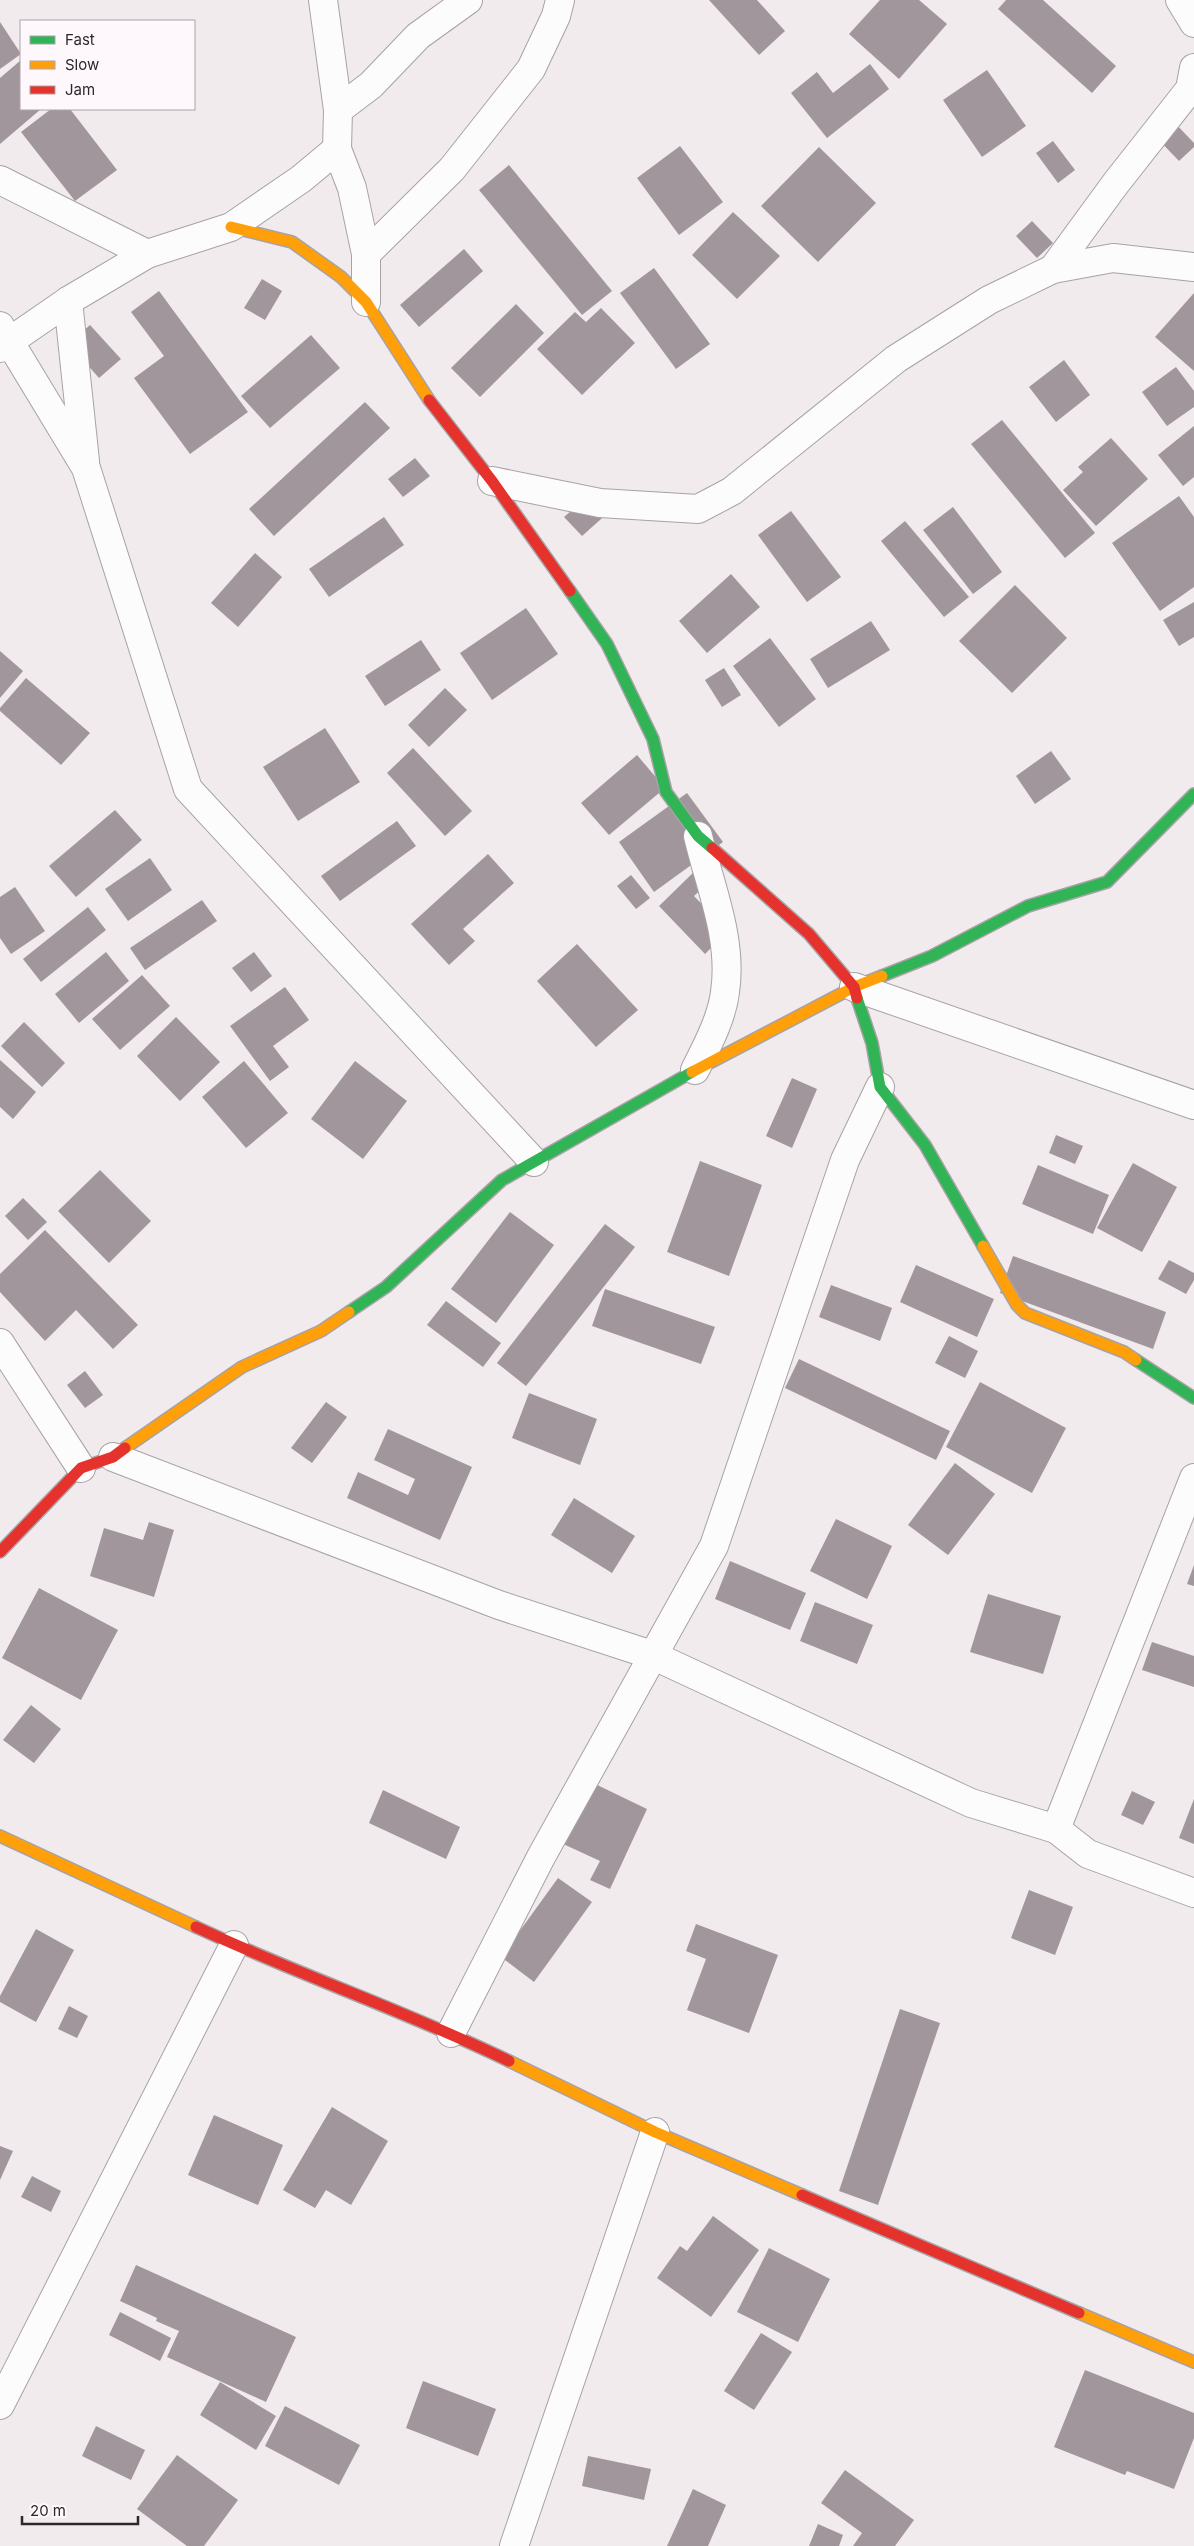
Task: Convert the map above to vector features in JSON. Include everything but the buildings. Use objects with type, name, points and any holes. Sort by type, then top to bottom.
[{"type":"street","points":[[323,0],[338,110],[337,149],[352,188],[366,254],[366,302]]},
{"type":"street","points":[[338,110],[371,84],[418,36],[468,0]]},
{"type":"street","points":[[366,254],[452,169],[531,69],[556,16],[560,0]]},
{"type":"street","points":[[1180,0],[1194,23]]},
{"type":"street","points":[[1053,269],[1116,183],[1190,89],[1194,68]]},
{"type":"street","points":[[86,468],[3,338],[147,254],[231,227],[301,179],[337,149]]},
{"type":"street","points":[[0,180],[147,254]]},
{"type":"street","points":[[231,227],[292,242],[341,277],[366,302],[418,385],[492,481],[607,644],[653,739],[666,792],[698,836],[809,934],[854,987],[872,1043],[880,1087],[925,1145],[1016,1305],[1025,1313],[1124,1352],[1171,1385],[1194,1398]]},
{"type":"street","points":[[492,481],[600,503],[698,509],[732,491],[896,359],[989,300],[1053,269],[1113,258],[1194,267]]},
{"type":"street","points":[[68,301],[86,468],[188,789],[534,1162]]},
{"type":"street","points":[[0,1552],[81,1468],[113,1457],[242,1367],[321,1331],[386,1287],[502,1180],[696,1070],[854,987],[932,956],[1028,906],[1107,882],[1194,794]]},
{"type":"street","points":[[696,1070],[725,993],[726,942],[698,836]]},
{"type":"street","points":[[854,987],[1194,1105]]},
{"type":"street","points":[[451,2033],[541,1857],[714,1546],[845,1160],[880,1087]]},
{"type":"street","points":[[0,1342],[81,1468]]},
{"type":"street","points":[[113,1457],[499,1605],[652,1655],[971,1803],[1056,1829],[1088,1854],[1194,1892]]},
{"type":"street","points":[[1056,1829],[1194,1478]]},
{"type":"street","points":[[0,1836],[234,1946],[451,2033],[655,2132],[1194,2362]]},
{"type":"street","points":[[0,2405],[234,1946]]},
{"type":"street","points":[[514,2546],[655,2132]]},
{"type":"traffic: fast","points":[[570,591],[607,644],[653,739],[666,792],[698,836],[712,848]]},
{"type":"traffic: fast","points":[[882,976],[932,956],[1028,906],[1107,882],[1194,794]]},
{"type":"traffic: fast","points":[[857,998],[872,1043],[880,1087],[925,1145],[983,1246]]},
{"type":"traffic: fast","points":[[349,1312],[386,1287],[502,1180],[692,1072]]},
{"type":"traffic: fast","points":[[1136,1360],[1194,1398]]},
{"type":"traffic: slow","points":[[231,227],[292,242],[341,277],[366,302],[429,400]]},
{"type":"traffic: slow","points":[[692,1072],[854,987],[882,976]]},
{"type":"traffic: slow","points":[[983,1246],[1017,1305],[1025,1313],[1124,1352],[1136,1360]]},
{"type":"traffic: slow","points":[[125,1448],[242,1367],[321,1331],[349,1312]]},
{"type":"traffic: slow","points":[[0,1836],[196,1927]]},
{"type":"traffic: slow","points":[[509,2061],[655,2132],[802,2195]]},
{"type":"traffic: slow","points":[[1079,2313],[1194,2362]]},
{"type":"traffic: jam","points":[[429,400],[492,481],[570,591]]},
{"type":"traffic: jam","points":[[712,848],[809,934],[854,987],[857,998]]},
{"type":"traffic: jam","points":[[0,1552],[81,1468],[113,1457],[125,1448]]},
{"type":"traffic: jam","points":[[196,1927],[509,2061]]},
{"type":"traffic: jam","points":[[802,2195],[1079,2313]]}]
